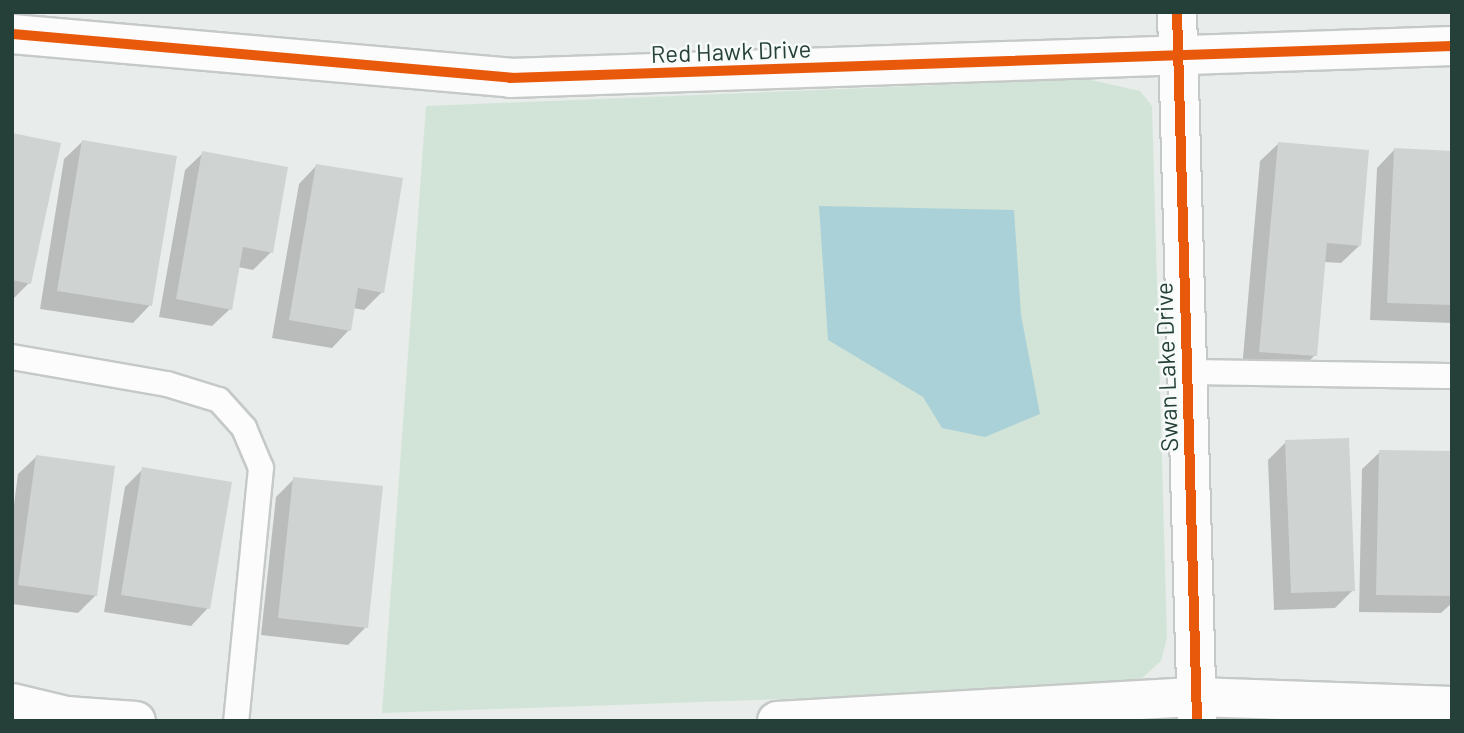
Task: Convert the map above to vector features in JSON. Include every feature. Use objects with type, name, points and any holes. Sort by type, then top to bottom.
[{"type":"street","name":"Swan Lake Drive","points":[[1177,12],[1196,709]]},
{"type":"street","name":"Red Hawk Drive","points":[[12,34],[510,78],[925,67],[1178,52],[1452,46]]},
{"type":"street","points":[[12,703],[66,716],[136,721]]},
{"type":"street","points":[[777,721],[1196,709],[1452,706]]},
{"type":"lane","points":[[12,357],[167,384],[219,400],[244,428],[261,468],[236,721]]},
{"type":"lane","points":[[1187,372],[1452,376]]},
{"type":"green space","points":[[1087,79],[1140,91],[1152,106],[1167,638],[1161,661],[1132,687],[382,713],[426,106]]},
{"type":"water","points":[[819,206],[1014,210],[1021,315],[1040,414],[985,437],[942,428],[923,397],[828,340]]},
{"type":"building","points":[[12,133],[61,143],[31,284],[12,280]]},
{"type":"building","points":[[82,140],[177,156],[152,306],[57,291]]},
{"type":"building","points":[[1278,142],[1369,150],[1361,246],[1327,243],[1317,356],[1259,352]]},
{"type":"building","points":[[1394,148],[1452,151],[1452,305],[1387,303]]},
{"type":"building","points":[[202,151],[288,167],[273,253],[243,247],[232,310],[176,299]]},
{"type":"building","points":[[316,164],[403,178],[384,293],[358,288],[351,331],[289,320]]},
{"type":"building","points":[[1349,438],[1355,591],[1291,593],[1285,440]]},
{"type":"building","points":[[1379,450],[1452,451],[1452,596],[1376,595]]},
{"type":"building","points":[[36,455],[115,466],[97,596],[18,585]]},
{"type":"building","points":[[142,467],[232,482],[210,609],[121,595]]},
{"type":"building","points":[[293,477],[383,486],[368,628],[278,618]]},
{"type":"cycle path","points":[[1177,12],[1197,721]]},
{"type":"cycle path","points":[[12,34],[510,78],[1452,46]]}]
